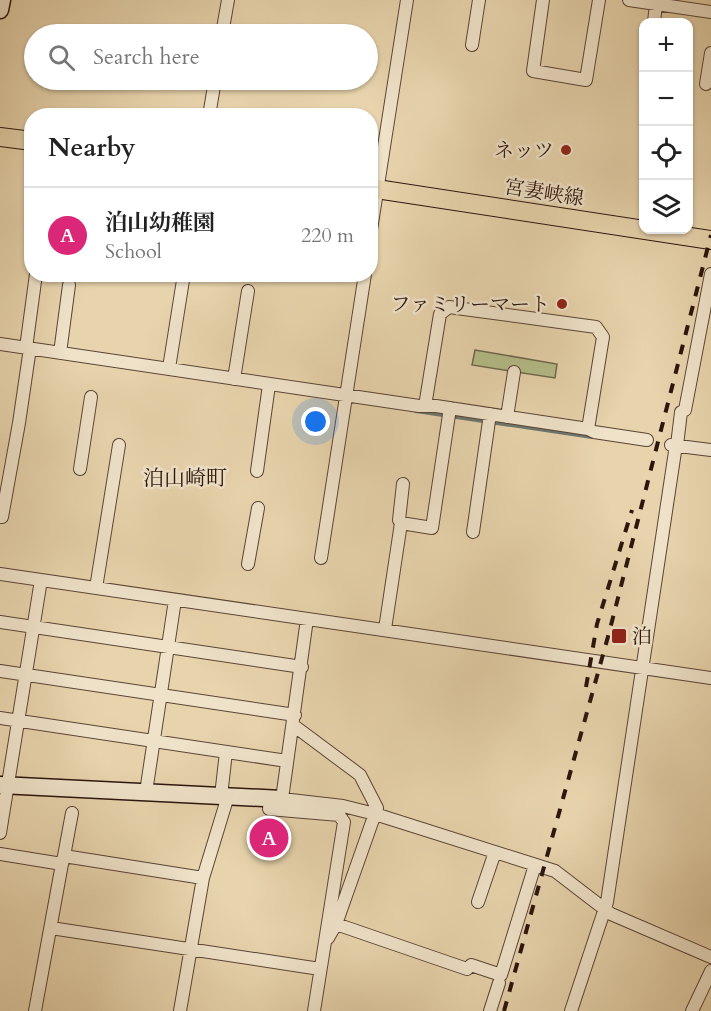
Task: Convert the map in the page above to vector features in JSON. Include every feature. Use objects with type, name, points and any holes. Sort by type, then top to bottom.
[{"type":"main road","points":[[0,136],[24,140]]},
{"type":"main road","name":"宮妻峡線","points":[[378,189],[711,240]]},
{"type":"street","points":[[0,10],[2,0]]},
{"type":"street","points":[[224,24],[228,0]]},
{"type":"street","points":[[378,165],[407,0]]},
{"type":"street","points":[[472,45],[479,0]]},
{"type":"street","points":[[543,0],[533,70],[586,80],[598,0]]},
{"type":"street","points":[[629,0],[711,12]]},
{"type":"street","points":[[654,18],[656,4]]},
{"type":"street","points":[[706,84],[711,53]]},
{"type":"street","points":[[210,108],[213,90]]},
{"type":"street","points":[[571,1011],[605,909],[674,445],[681,412],[685,411],[711,274]]},
{"type":"street","points":[[2,517],[28,351],[35,282]]},
{"type":"street","points":[[169,368],[183,282]]},
{"type":"street","points":[[321,558],[363,282]]},
{"type":"street","points":[[60,353],[69,285]]},
{"type":"street","points":[[234,379],[248,291]]},
{"type":"street","points":[[426,406],[440,314],[449,307],[596,327],[603,337],[588,429]]},
{"type":"street","points":[[0,344],[28,351],[60,353],[169,368],[345,399],[426,406],[449,414],[489,420],[507,417],[647,440]]},
{"type":"street","points":[[507,417],[514,372]]},
{"type":"street","points":[[258,471],[269,385]]},
{"type":"street","points":[[80,469],[91,397]]},
{"type":"street","points":[[401,523],[432,528],[449,414]]},
{"type":"street","points":[[473,532],[489,420]]},
{"type":"street","points":[[96,588],[119,445]]},
{"type":"street","points":[[674,445],[711,450]]},
{"type":"street","points":[[385,629],[401,523],[399,520],[403,484]]},
{"type":"street","points":[[249,564],[258,508]]},
{"type":"street","points":[[0,574],[711,678]]},
{"type":"street","points":[[0,833],[4,786],[20,721],[41,580]]},
{"type":"street","points":[[146,792],[175,600]]},
{"type":"street","points":[[307,619],[288,761],[276,798],[269,809],[339,815],[344,822],[314,1011]]},
{"type":"street","points":[[0,622],[302,667]]},
{"type":"street","points":[[0,671],[160,694],[294,720],[360,775],[377,808],[336,924],[324,944]]},
{"type":"street","points":[[0,718],[288,761]]},
{"type":"street","points":[[180,1011],[202,878],[224,796],[226,752]]},
{"type":"street","points":[[4,786],[276,798],[343,806],[495,852],[563,876],[612,914],[711,957]]},
{"type":"street","points":[[35,1011],[72,813]]},
{"type":"street","points":[[478,902],[495,852]]},
{"type":"street","points":[[0,854],[202,878]]},
{"type":"street","points":[[336,924],[469,967],[501,975],[534,865]]},
{"type":"street","points":[[51,928],[320,969]]},
{"type":"street","points":[[692,1011],[711,971]]},
{"type":"street","points":[[490,1011],[499,983]]},
{"type":"green space","points":[[475,350],[557,364],[555,378],[472,365]]},
{"type":"waterway","points":[[416,411],[592,437]]},
{"type":"railway","points":[[504,1011],[609,633],[711,235]]},
{"type":"railway","points":[[586,687],[597,624],[632,510]]},
{"type":"place","name":"ネッツ","points":[[566,150]]},
{"type":"place","name":"ファミリーマート","points":[[562,304]]},
{"type":"place","name":"泊","points":[[619,636]]},
{"type":"place","name":"泊山幼稚園","points":[[269,838]]},
{"type":"district","name":"泊山崎町","points":[[185,478]]}]
